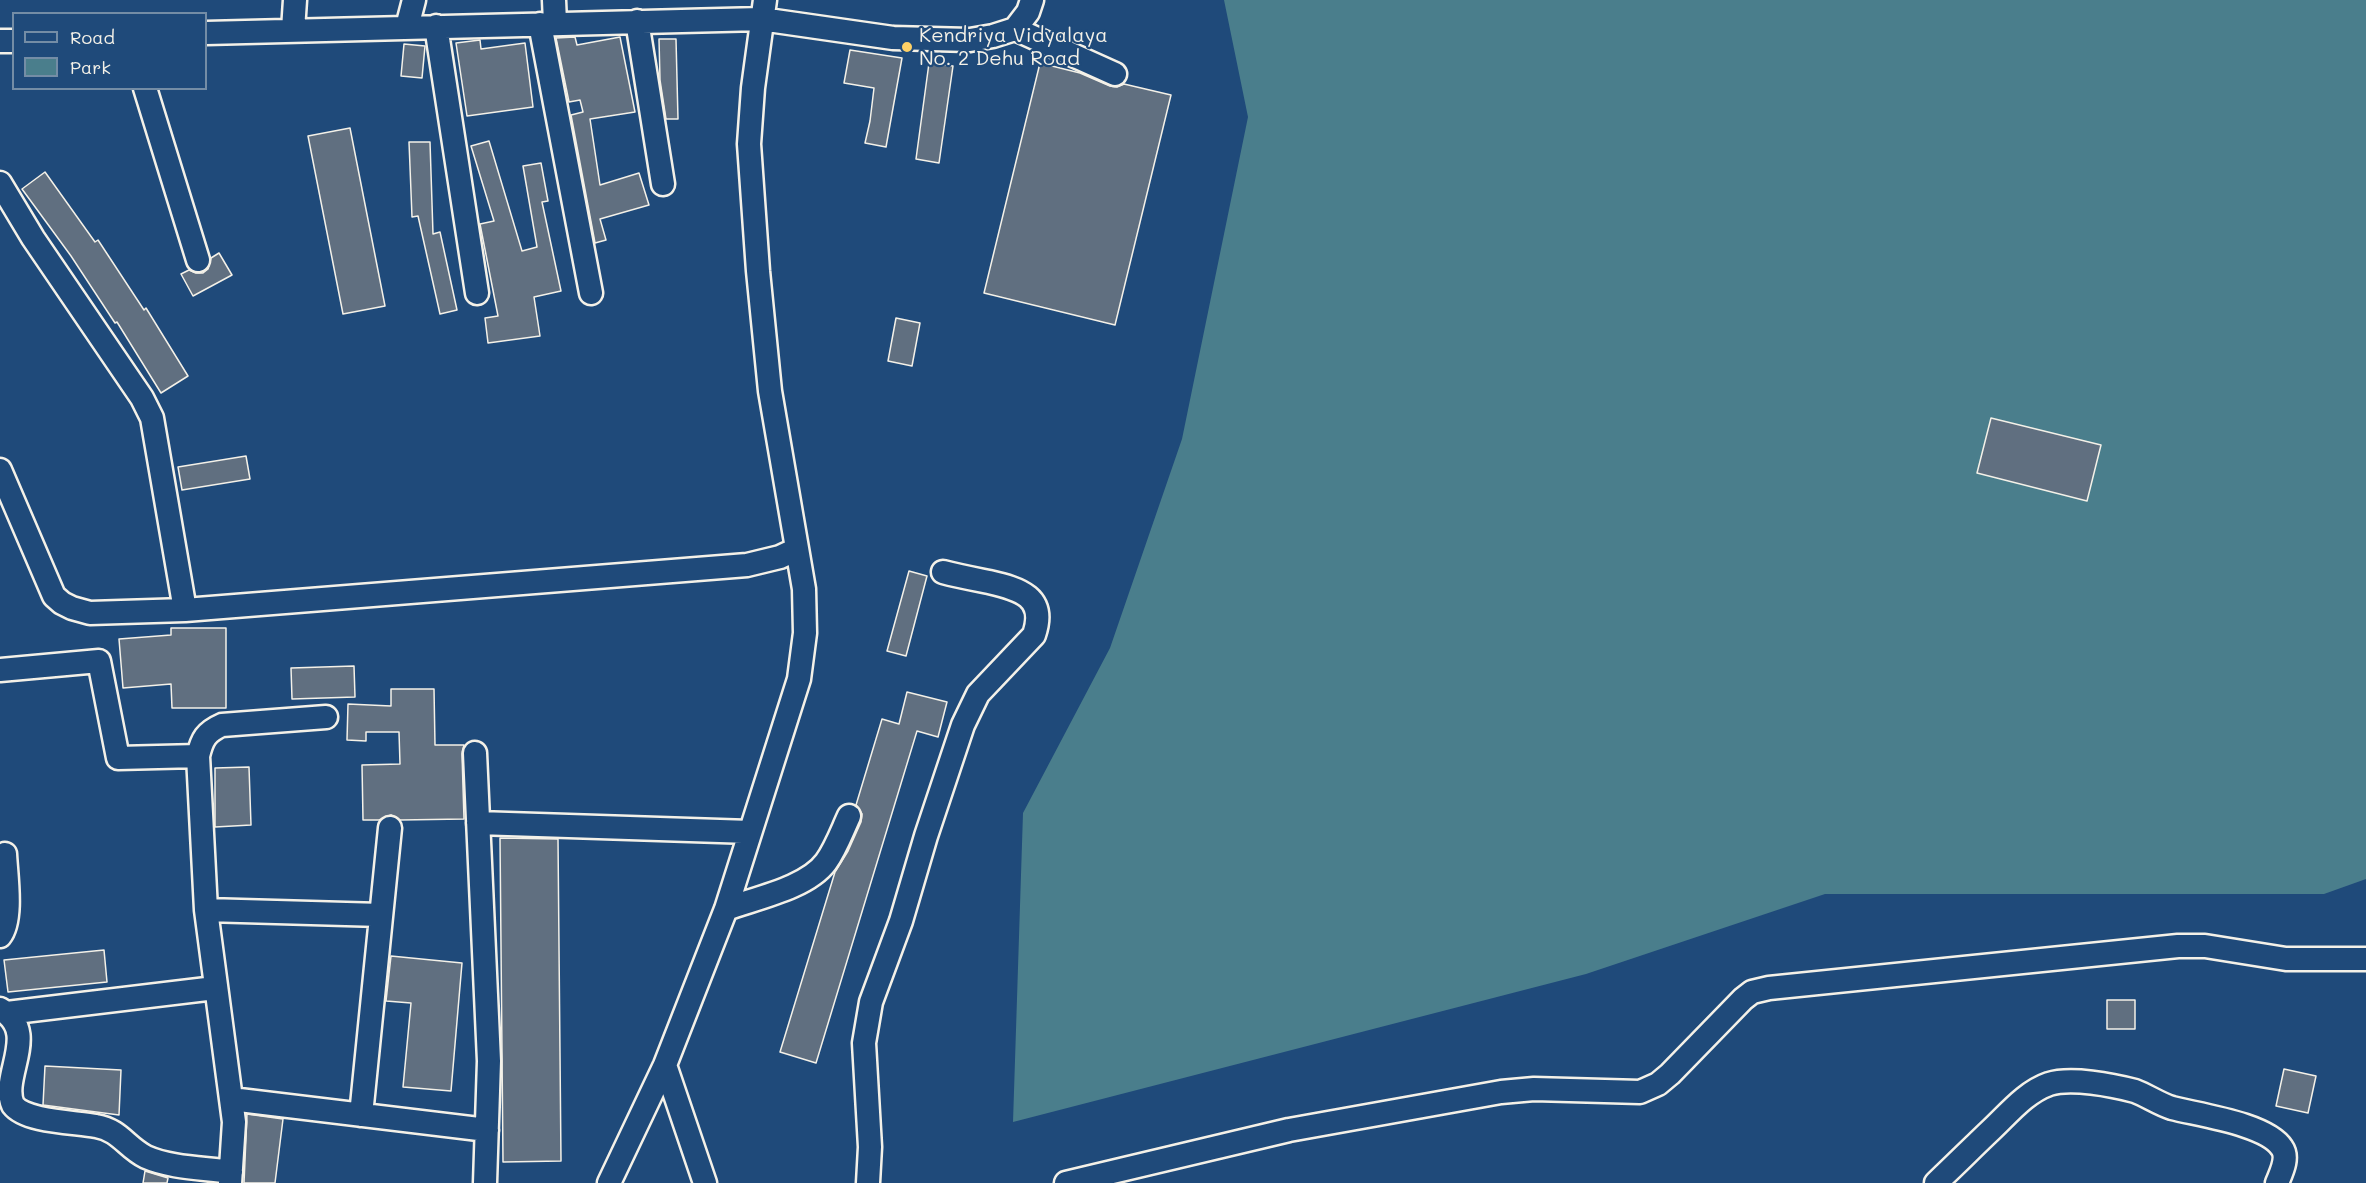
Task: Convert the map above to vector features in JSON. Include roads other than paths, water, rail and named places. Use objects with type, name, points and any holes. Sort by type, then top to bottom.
[{"type":"lane","points":[[292,30],[295,0]]},
{"type":"lane","points":[[406,27],[414,0]]},
{"type":"lane","points":[[554,0],[548,23],[591,293]]},
{"type":"lane","points":[[207,33],[637,21],[763,10],[893,38],[970,39],[993,36],[1015,29],[1028,12],[1032,0]]},
{"type":"lane","points":[[609,1183],[665,1065],[726,909],[799,679],[805,633],[804,589],[770,391],[749,144],[763,10]]},
{"type":"lane","points":[[637,21],[663,184]]},
{"type":"lane","points":[[436,26],[477,293]]},
{"type":"lane","points":[[1015,29],[1114,74]]},
{"type":"lane","points":[[146,90],[198,260]]},
{"type":"lane","points":[[0,183],[33,238],[142,398],[152,418],[185,610]]},
{"type":"lane","points":[[0,470],[54,596],[62,603],[90,613],[185,610],[747,565],[780,557],[797,549]]},
{"type":"lane","points":[[867,1183],[870,1147],[864,1043],[871,1002],[901,921],[963,725],[978,694],[1034,635],[1038,623],[1037,609],[1024,592],[943,572]]},
{"type":"lane","points":[[0,670],[99,661],[118,758],[198,756]]},
{"type":"lane","points":[[3,1011],[15,1022],[17,1034],[9,1094],[13,1104],[21,1112],[36,1117],[109,1129],[145,1156],[231,1177],[234,1122],[206,910],[198,756],[201,742],[208,731],[222,725],[326,717]]},
{"type":"lane","points":[[475,753],[489,1061],[485,1183]]},
{"type":"lane","points":[[726,909],[800,883],[813,874],[826,862],[849,816]]},
{"type":"lane","points":[[478,824],[750,832]]},
{"type":"lane","points":[[361,1115],[390,828]]},
{"type":"lane","points":[[0,936],[5,929],[7,914],[5,854]]},
{"type":"lane","points":[[206,910],[381,915]]},
{"type":"lane","points":[[1066,1183],[1289,1130],[1501,1092],[1534,1089],[1640,1092],[1664,1079],[1743,999],[1752,992],[1769,988],[2178,946],[2205,946],[2286,959],[2366,959]]},
{"type":"lane","points":[[3,1011],[216,988]]},
{"type":"lane","points":[[665,1065],[705,1183]]},
{"type":"lane","points":[[1936,1183],[2025,1097],[2049,1084],[2067,1082],[2088,1082],[2134,1091],[2170,1107],[2223,1119],[2267,1136],[2277,1141],[2284,1151],[2284,1162],[2277,1183]]},
{"type":"lane","points":[[231,1100],[487,1130]]},
{"type":"place","name":"Kendriya Vidyalaya No. 2 Dehu Road","points":[[907,47]]}]
